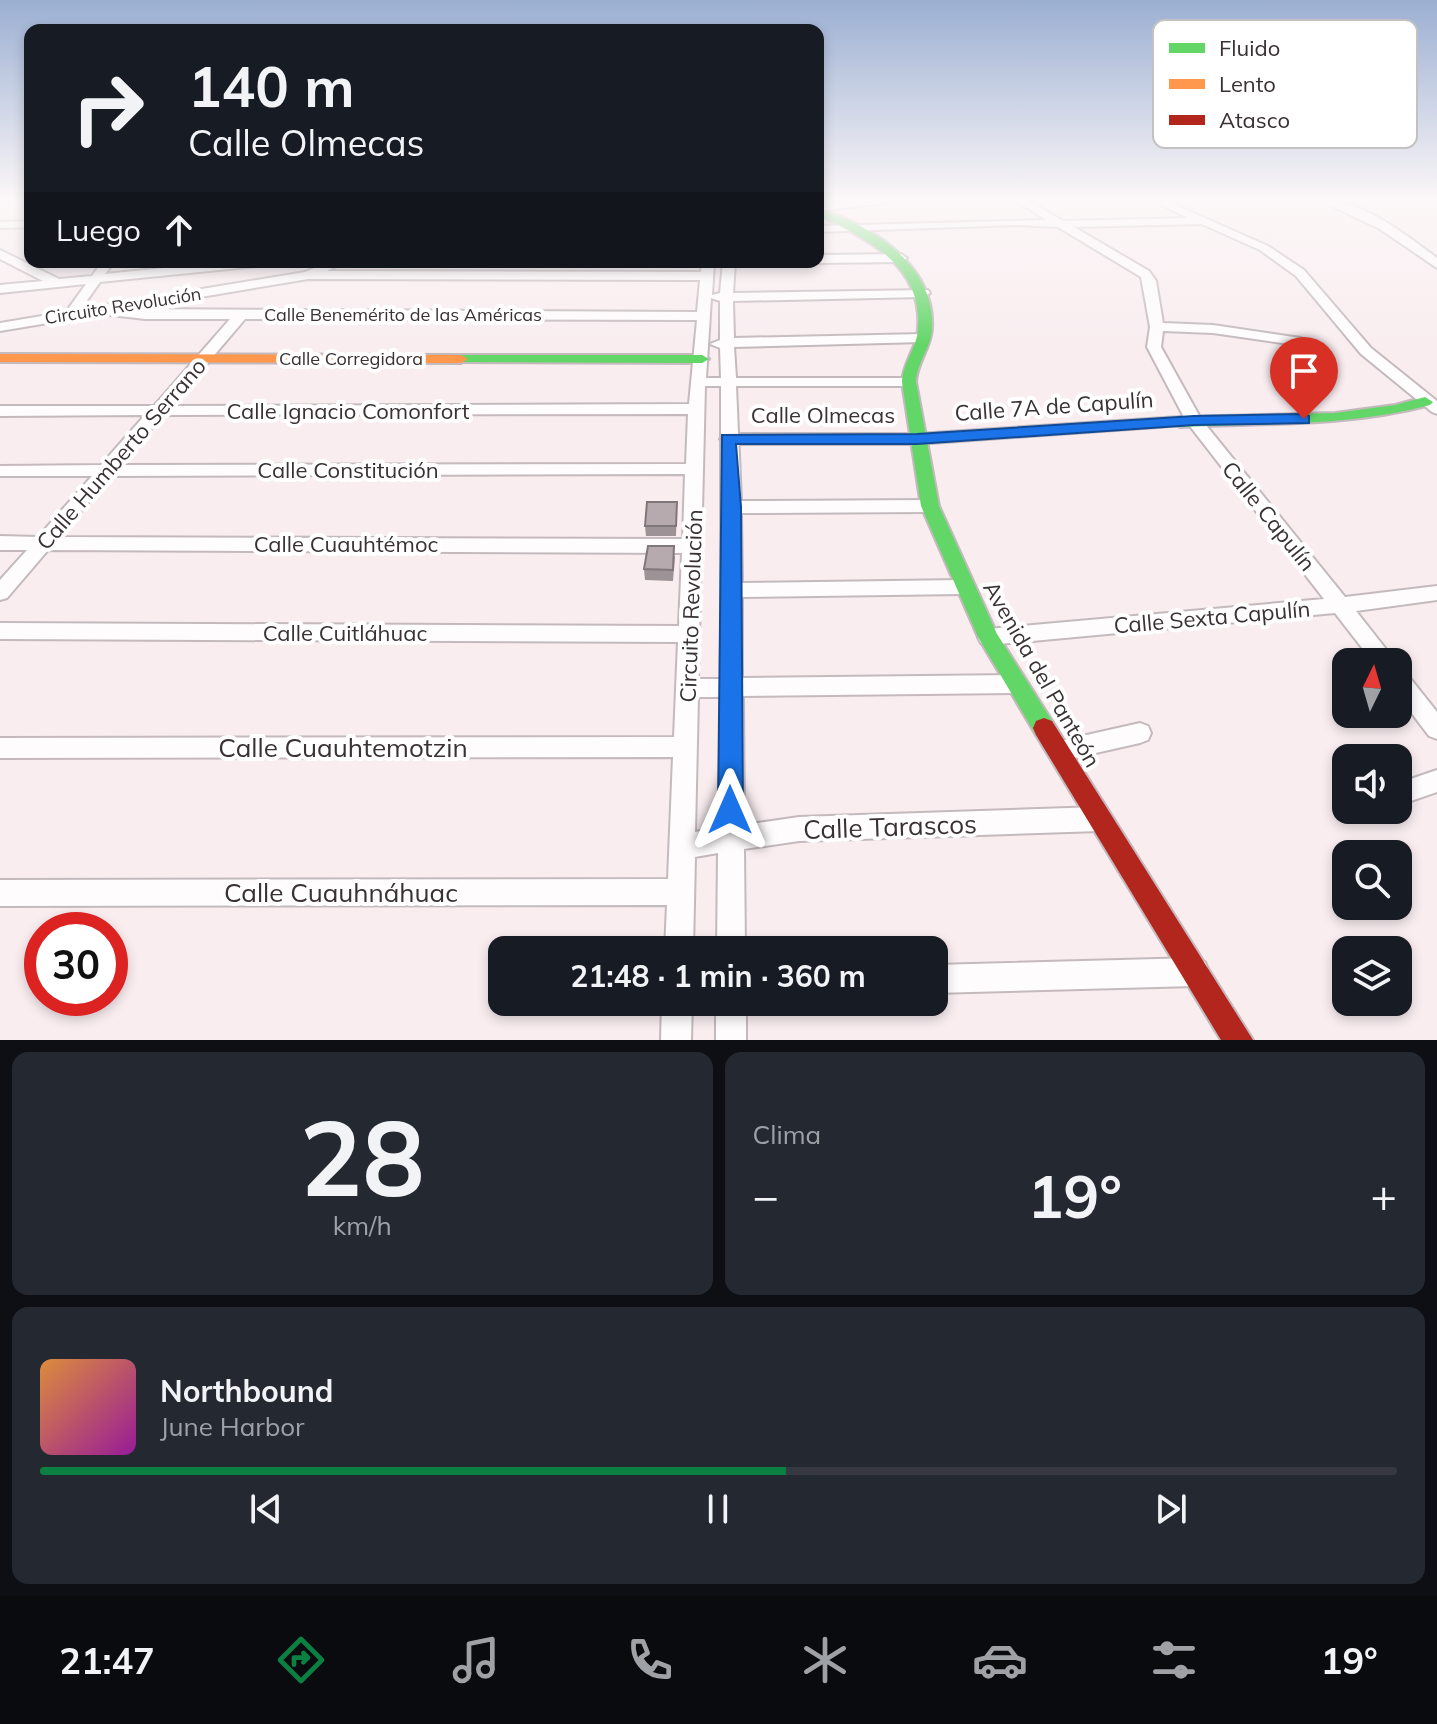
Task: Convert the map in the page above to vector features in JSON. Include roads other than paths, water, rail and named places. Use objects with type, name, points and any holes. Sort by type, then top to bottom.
[{"type":"street","points":[[308,275],[710,290],[924,293],[917,278],[891,249]]},
{"type":"street","name":"Calle Capulín","points":[[1101,249],[1145,274],[1150,281],[1157,327],[1154,347],[1194,421],[1374,648]]},
{"type":"street","points":[[1265,249],[1300,273],[1366,351],[1431,405]]},
{"type":"street","points":[[1417,249],[1437,264]]},
{"type":"street","points":[[0,254],[24,266]]},
{"type":"street","points":[[824,259],[901,258]]},
{"type":"street","points":[[28,268],[57,283]]},
{"type":"street","points":[[71,314],[103,268]]},
{"type":"street","points":[[0,289],[201,268]]},
{"type":"street","points":[[248,285],[263,268]]},
{"type":"street","name":"Circuito Revolución","points":[[0,327],[308,275],[324,268]]},
{"type":"street","name":"Circuito Revolución","points":[[679,936],[697,382],[710,290],[725,268]]},
{"type":"street","name":"Circuito Revolución","points":[[710,290],[729,343],[728,439],[732,507],[731,936]]},
{"type":"street","name":"Calle Benemérito de las Américas","points":[[103,310],[145,315],[241,315],[710,290]]},
{"type":"street","name":"Avenida del Panteón","points":[[924,293],[923,338],[910,362],[909,382],[930,506],[963,587],[1016,684],[1238,1040]]},
{"type":"street","name":"Calle Humberto Serrano","points":[[0,593],[241,315]]},
{"type":"street","points":[[1157,327],[1213,329],[1296,341]]},
{"type":"street","points":[[702,352],[729,343],[923,338]]},
{"type":"street","name":"Calle Corregidora","points":[[0,358],[203,359],[702,352]]},
{"type":"street","points":[[697,382],[909,382]]},
{"type":"street","name":"Calle 7A de Capulín","points":[[917,439],[1194,421],[1304,419],[1431,405]]},
{"type":"street","name":"Calle Ignacio Comonfort","points":[[0,411],[696,409]]},
{"type":"street","name":"Calle Olmecas","points":[[728,439],[917,439]]},
{"type":"street","name":"Calle Constitución","points":[[0,471],[695,469]]},
{"type":"street","points":[[732,507],[930,506]]},
{"type":"street","name":"Calle Cuauhtémoc","points":[[0,543],[693,546]]},
{"type":"street","points":[[731,590],[963,587]]},
{"type":"street","name":"Calle Sexta Capulín","points":[[988,637],[1341,605],[1437,593]]},
{"type":"street","name":"Calle Cuitláhuac","points":[[0,631],[690,634]]},
{"type":"street","points":[[688,688],[1016,684]]},
{"type":"street","points":[[1412,697],[1437,729]]},
{"type":"street","points":[[1060,751],[1140,733]]},
{"type":"street","name":"Calle Cuauhtemotzin","points":[[0,748],[686,747]]},
{"type":"street","points":[[1412,790],[1437,781]]},
{"type":"street","name":"Calle Tarascos","points":[[682,846],[799,829],[1099,819]]},
{"type":"street","name":"Calle Cuauhnáhuac","points":[[0,893],[681,892]]},
{"type":"street","points":[[948,979],[1196,972]]},
{"type":"street","points":[[676,1040],[677,1016]]},
{"type":"street","points":[[731,1016],[731,1040]]}]
